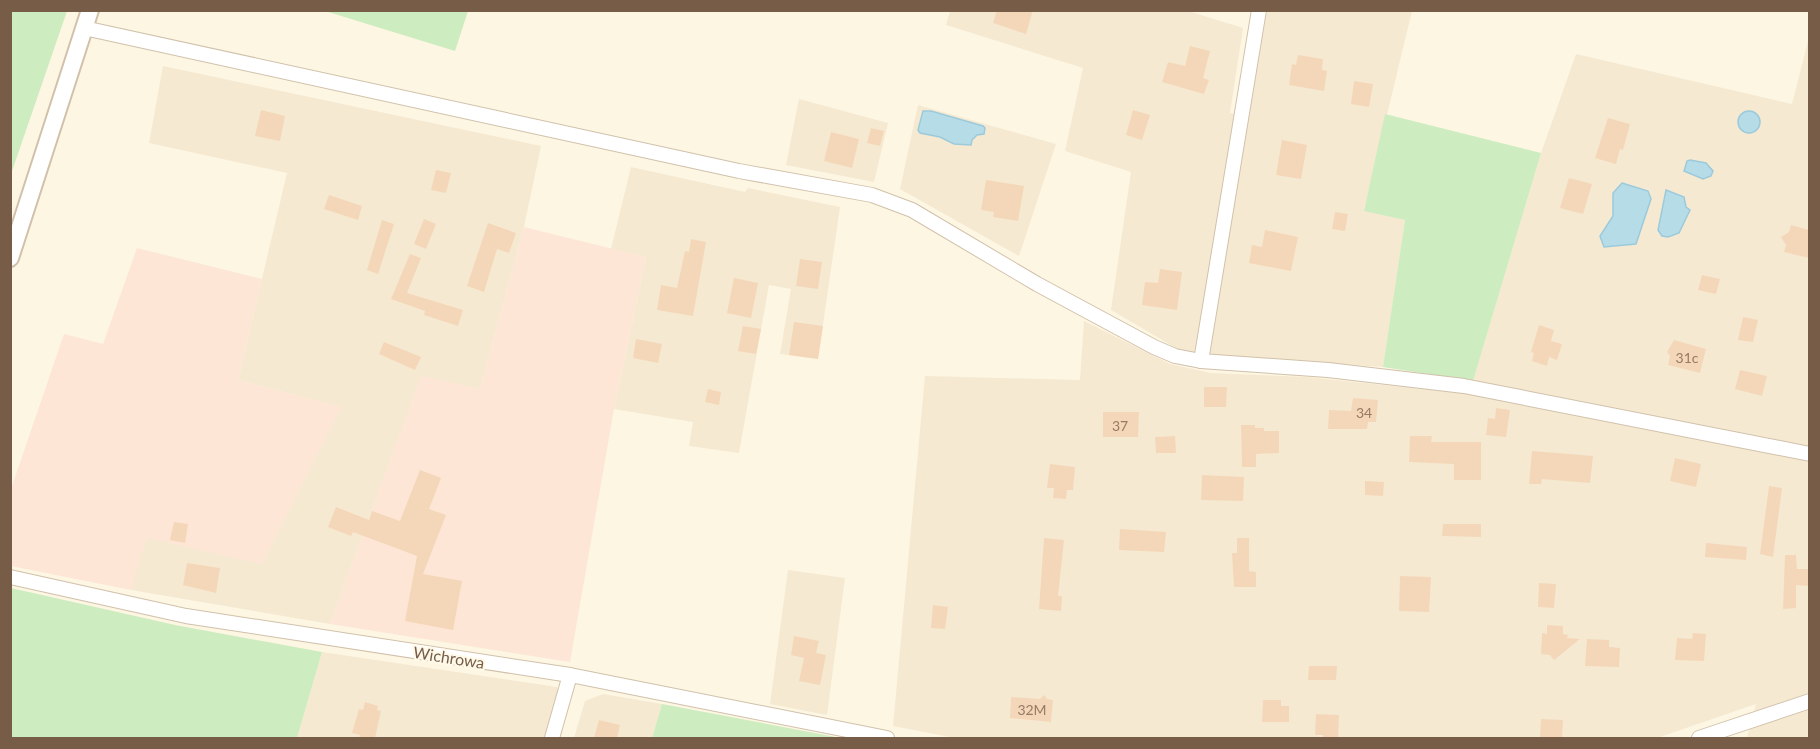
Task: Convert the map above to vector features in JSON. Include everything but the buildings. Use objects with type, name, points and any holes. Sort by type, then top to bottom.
[{"type":"street","points":[[10,258],[90,10]]},
{"type":"street","points":[[1201,361],[1259,10]]},
{"type":"street","points":[[84,28],[109,36],[739,171],[872,195],[927,218],[1037,284],[1175,356],[1201,361],[1328,370],[1464,386],[1809,454]]},
{"type":"street","name":"Wichrowa","points":[[10,577],[186,616],[570,675],[887,738]]},
{"type":"street","points":[[552,738],[570,675]]},
{"type":"street","points":[[1699,738],[1809,701]]},
{"type":"shaded area","points":[[1185,10],[1243,28],[1230,113],[1246,115],[1267,11],[1412,11],[1364,210],[1405,220],[1383,367],[1186,354],[1111,310],[1131,172],[1065,151],[1083,68],[946,25],[950,11]]},
{"type":"shaded area","points":[[1809,37],[1809,738],[1747,738],[1756,704],[1657,738],[955,738],[893,726],[925,376],[1080,380],[1084,321],[1170,364],[1211,373],[1307,377],[1469,394],[1541,153],[1576,54],[1792,104]]},
{"type":"shaded area","points":[[163,66],[541,146],[524,227],[480,389],[421,377],[330,624],[131,590],[146,538],[340,407],[238,380],[287,173],[149,143]]},
{"type":"shaded area","points":[[799,99],[888,123],[874,182],[786,165]]},
{"type":"shaded area","points":[[918,105],[1056,144],[1019,256],[900,189]]},
{"type":"shaded area","points":[[631,167],[745,192],[748,188],[840,207],[818,359],[780,354],[791,289],[769,285],[739,453],[689,446],[693,422],[614,409],[646,257],[611,249]]},
{"type":"shaded area","points":[[524,227],[646,257],[614,409],[570,662],[330,624],[421,376],[480,389]]},
{"type":"shaded area","points":[[137,248],[262,279],[238,380],[341,407],[262,564],[147,538],[131,590],[11,566],[11,489],[64,334],[103,344]]},
{"type":"shaded area","points":[[788,570],[845,578],[827,715],[770,704]]},
{"type":"shaded area","points":[[322,652],[557,687],[561,695],[549,738],[297,738]]},
{"type":"shaded area","points":[[603,694],[662,704],[652,738],[574,738],[585,701]]},
{"type":"green space","points":[[468,10],[455,51],[325,11]]},
{"type":"green space","points":[[10,11],[67,11],[11,174]]},
{"type":"green space","points":[[1385,114],[1541,153],[1473,381],[1383,367],[1405,220],[1364,211]]},
{"type":"green space","points":[[11,588],[175,625],[322,652],[297,738],[11,738]]},
{"type":"green space","points":[[662,704],[841,738],[652,738]]},
{"type":"water","points":[[923,111],[931,111],[983,126],[984,134],[977,135],[971,145],[954,144],[940,137],[920,133],[918,130]]},
{"type":"water","points":[[1749,111],[1757,114],[1760,122],[1757,130],[1749,133],[1741,130],[1738,122],[1741,114]]},
{"type":"water","points":[[1687,161],[1706,163],[1713,171],[1711,176],[1703,179],[1684,171]]},
{"type":"water","points":[[1622,183],[1648,191],[1651,199],[1636,244],[1604,247],[1600,236],[1613,216],[1613,193]]},
{"type":"water","points":[[1666,190],[1684,197],[1686,207],[1690,210],[1679,233],[1668,237],[1662,236],[1658,230]]}]
